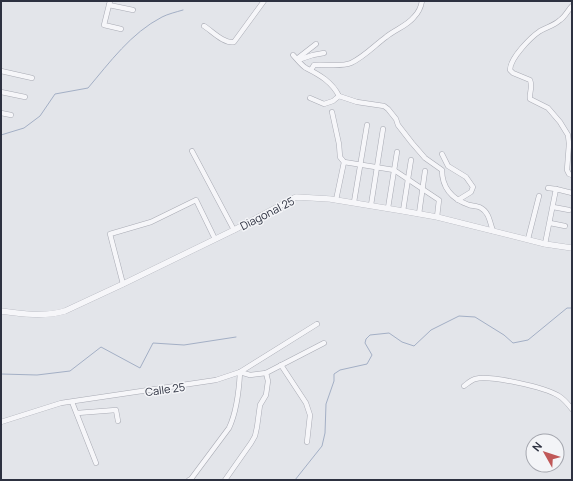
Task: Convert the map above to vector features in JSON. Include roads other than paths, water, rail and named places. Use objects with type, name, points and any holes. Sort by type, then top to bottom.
[{"type":"street","points":[[204,26],[224,40],[230,43],[234,42],[264,1]]},
{"type":"street","points":[[311,70],[314,65],[338,65],[350,63],[362,56],[387,36],[413,19],[422,1]]},
{"type":"street","points":[[121,29],[104,25],[109,3],[133,10]]},
{"type":"street","points":[[572,6],[560,20],[540,31],[524,46],[514,57],[510,65],[510,70],[530,80],[532,87],[530,99],[548,108],[568,134],[569,144],[567,170],[569,174],[572,175]]},
{"type":"street","points":[[296,58],[316,44]]},
{"type":"street","points":[[296,58],[324,53]]},
{"type":"street","points":[[296,58],[306,68],[334,86],[339,96],[357,102],[384,106],[388,109],[412,143],[425,158],[442,170],[446,189],[458,200],[481,208],[487,214],[493,231]]},
{"type":"street","points":[[1,71],[32,78]]},
{"type":"street","points":[[1,92],[25,97]]},
{"type":"street","points":[[310,98],[324,104],[333,101],[339,96]]},
{"type":"street","points":[[332,112],[339,144],[340,157],[344,162],[394,170],[439,200],[437,217]]},
{"type":"street","points":[[1,113],[11,115]]},
{"type":"street","points":[[354,202],[367,125]]},
{"type":"street","points":[[371,205],[383,129]]},
{"type":"street","points":[[192,151],[234,230]]},
{"type":"street","points":[[388,208],[397,152]]},
{"type":"street","points":[[442,154],[448,166],[466,177],[473,186],[471,192],[458,200]]},
{"type":"street","points":[[403,211],[411,160]]},
{"type":"street","points":[[336,200],[344,162]]},
{"type":"street","points":[[442,170],[448,166]]},
{"type":"street","points":[[419,214],[426,171]]},
{"type":"street","points":[[548,188],[572,193]]},
{"type":"street","points":[[545,244],[556,189]]},
{"type":"street","points":[[528,239],[539,196]]},
{"type":"street","name":"Diagonal 25","points":[[1,311],[31,314],[59,313],[123,284],[234,230],[296,197],[314,197],[354,202],[437,217],[545,244],[572,248]]},
{"type":"street","points":[[123,284],[110,234],[151,222],[196,200],[215,239]]},
{"type":"street","points":[[552,207],[569,210]]},
{"type":"street","points":[[550,223],[565,226]]},
{"type":"street","name":"Calle 25","points":[[1,422],[61,403],[216,380],[240,372],[317,324]]},
{"type":"street","points":[[189,480],[192,479],[229,428],[240,390],[240,372],[250,375],[266,373],[324,343]]},
{"type":"street","points":[[281,365],[306,403],[310,415],[307,442]]},
{"type":"street","points":[[225,480],[251,443],[258,427],[260,405],[266,394],[268,381],[266,373]]},
{"type":"street","points":[[464,386],[474,379],[529,384],[558,396],[572,409]]},
{"type":"street","points":[[72,402],[96,463]]},
{"type":"street","points":[[77,413],[116,410],[118,421]]},
{"type":"waterway","points":[[1,135],[24,128],[40,116],[55,94],[88,88],[113,58],[140,31],[162,17],[183,10]]},
{"type":"waterway","points":[[295,480],[322,446],[325,433],[326,404],[334,381],[334,374],[340,370],[367,364],[372,355],[365,343],[366,339],[370,335],[389,333],[402,342],[414,346],[431,330],[459,316],[475,317],[504,335],[513,343],[528,340],[567,308],[572,308]]},
{"type":"waterway","points":[[1,374],[37,375],[70,371],[101,347],[140,368],[153,343],[184,345],[236,337]]}]
